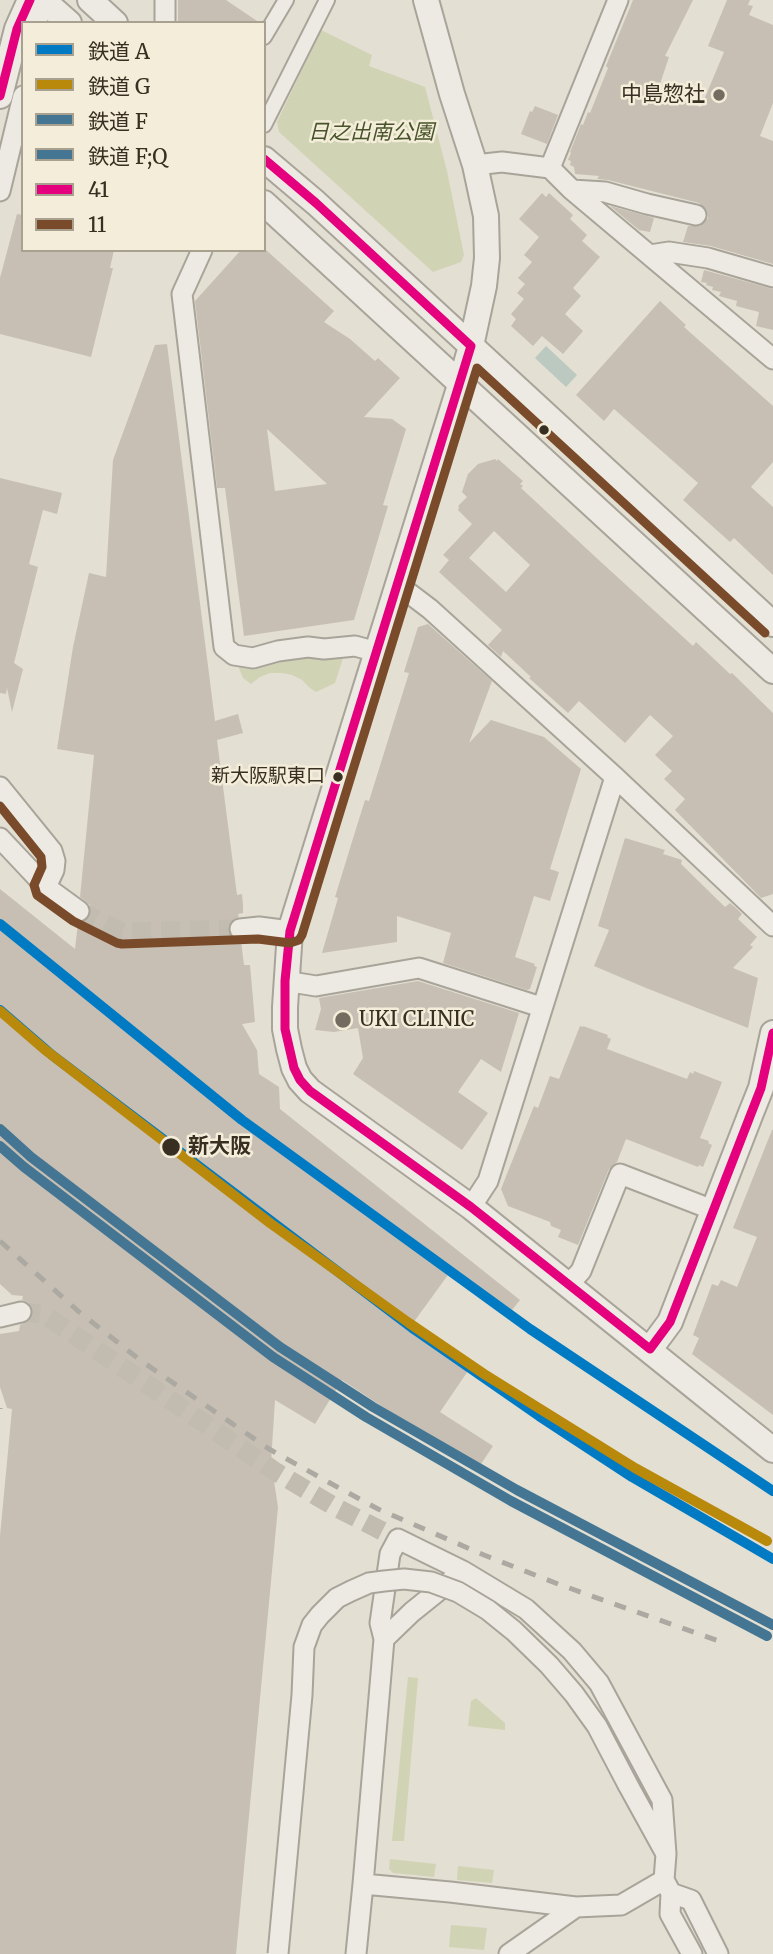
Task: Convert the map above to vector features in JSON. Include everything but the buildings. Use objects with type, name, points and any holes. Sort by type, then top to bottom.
[{"type":"street","points":[[32,0],[37,21]]},
{"type":"street","points":[[21,21],[32,0]]},
{"type":"street","points":[[43,0],[67,21]]},
{"type":"street","points":[[90,0],[113,21]]},
{"type":"street","points":[[165,0],[165,21]]},
{"type":"street","points":[[266,34],[286,0]]},
{"type":"street","points":[[266,121],[327,0]]},
{"type":"street","points":[[426,0],[475,165],[486,216],[487,258],[484,286],[460,385],[290,931],[285,981],[285,1029],[294,1068],[310,1091],[471,1207],[773,1450]]},
{"type":"street","points":[[550,168],[618,0]]},
{"type":"street","points":[[0,96],[21,21]]},
{"type":"street","points":[[0,191],[21,104]]},
{"type":"street","points":[[266,161],[773,624]]},
{"type":"street","points":[[475,165],[502,162],[550,168],[572,190],[773,359]]},
{"type":"street","points":[[572,190],[604,192],[696,215]]},
{"type":"street","points":[[266,205],[773,671]]},
{"type":"street","points":[[201,252],[182,294],[223,644],[230,654],[253,658],[308,647],[324,649],[355,646],[377,652]]},
{"type":"street","points":[[650,255],[669,252],[708,258],[773,276]]},
{"type":"street","points":[[397,584],[430,609],[773,926]]},
{"type":"street","points":[[471,1207],[488,1181],[615,778]]},
{"type":"street","points":[[0,787],[52,851],[54,870],[46,887]]},
{"type":"street","points":[[0,838],[46,887],[79,911]]},
{"type":"street","points":[[240,929],[259,927],[290,931]]},
{"type":"street","points":[[285,981],[316,986],[419,968],[541,1007]]},
{"type":"street","points":[[650,1349],[670,1322],[761,1088],[773,1033]]},
{"type":"street","points":[[569,1284],[581,1271],[620,1174],[713,1210]]},
{"type":"street","points":[[0,1317],[21,1312]]},
{"type":"street","points":[[356,1954],[384,1639],[380,1623],[390,1554],[398,1539],[463,1571],[527,1609],[572,1651],[599,1683],[662,1800],[670,1914],[691,1954]]},
{"type":"street","points":[[384,1639],[412,1612],[463,1571]]},
{"type":"street","points":[[278,1954],[304,1647],[312,1625],[337,1598],[369,1583],[404,1579],[431,1582],[458,1592],[488,1610],[514,1631],[574,1693],[597,1726],[666,1854]]},
{"type":"street","points":[[363,1884],[576,1907],[621,1905],[668,1886]]},
{"type":"street","points":[[668,1886],[691,1900],[718,1954]]},
{"type":"street","points":[[509,1954],[576,1907]]},
{"type":"green space","name":"日之出南公園","points":[[321,30],[372,55],[369,66],[425,87],[447,171],[464,255],[461,262],[433,272],[279,132],[277,122]]},
{"type":"green space","points":[[345,652],[335,683],[316,692],[302,680],[282,673],[270,673],[251,684],[243,678],[239,668],[239,662]]},
{"type":"green space","points":[[408,1677],[418,1678],[404,1841],[392,1841]]},
{"type":"green space","points":[[476,1698],[505,1723],[505,1730],[468,1726],[471,1701]]},
{"type":"green space","points":[[390,1859],[436,1864],[434,1877],[393,1873],[389,1869]]},
{"type":"green space","points":[[458,1866],[494,1870],[492,1883],[457,1880]]},
{"type":"green space","points":[[451,1925],[487,1928],[484,1950],[449,1947]]},
{"type":"shaded area","points":[[546,346],[577,375],[566,387],[535,358]]},
{"type":"tunnel","points":[[79,911],[122,932],[240,929]]},
{"type":"tunnel","points":[[21,1312],[48,1317],[276,1472],[335,1507],[398,1539]]},
{"type":"railway","points":[[0,1241],[78,1311],[140,1360],[269,1449],[330,1483],[378,1509],[484,1555],[727,1644]]},
{"type":"rail line","name":"A","points":[[0,924],[242,1120],[530,1329],[773,1491]]},
{"type":"rail line","name":"A","points":[[0,1010],[52,1055],[415,1330],[632,1477],[773,1559]]},
{"type":"rail line","name":"G","points":[[0,1011],[44,1049],[270,1223],[409,1323],[484,1374],[635,1468],[767,1541]]},
{"type":"rail line","name":"F","points":[[0,1129],[31,1157],[280,1347],[373,1407],[517,1490],[773,1625]]},
{"type":"rail line","name":"F;Q","points":[[0,1146],[273,1357],[366,1417],[511,1501],[767,1636]]},
{"type":"transit line","name":"41","points":[[0,96],[17,29],[30,0]]},
{"type":"transit line","name":"41","points":[[266,161],[316,203],[471,346],[290,931],[285,981],[285,1029],[294,1068],[310,1091],[471,1207],[650,1349]]},
{"type":"transit line","name":"11","points":[[0,806],[41,857],[42,867],[34,885],[37,895],[73,921],[117,943],[258,939],[290,943],[299,940],[477,368],[765,633]]},
{"type":"transit line","name":"41","points":[[650,1349],[670,1322],[761,1088],[773,1033]]},
{"type":"place","name":"中島惣社","points":[[719,95]]},
{"type":"place","name":"新大阪駅東口","points":[[338,777]]},
{"type":"place","name":"UKI CLINIC","points":[[343,1020]]},
{"type":"place","name":"新大阪","points":[[171,1147]]}]
